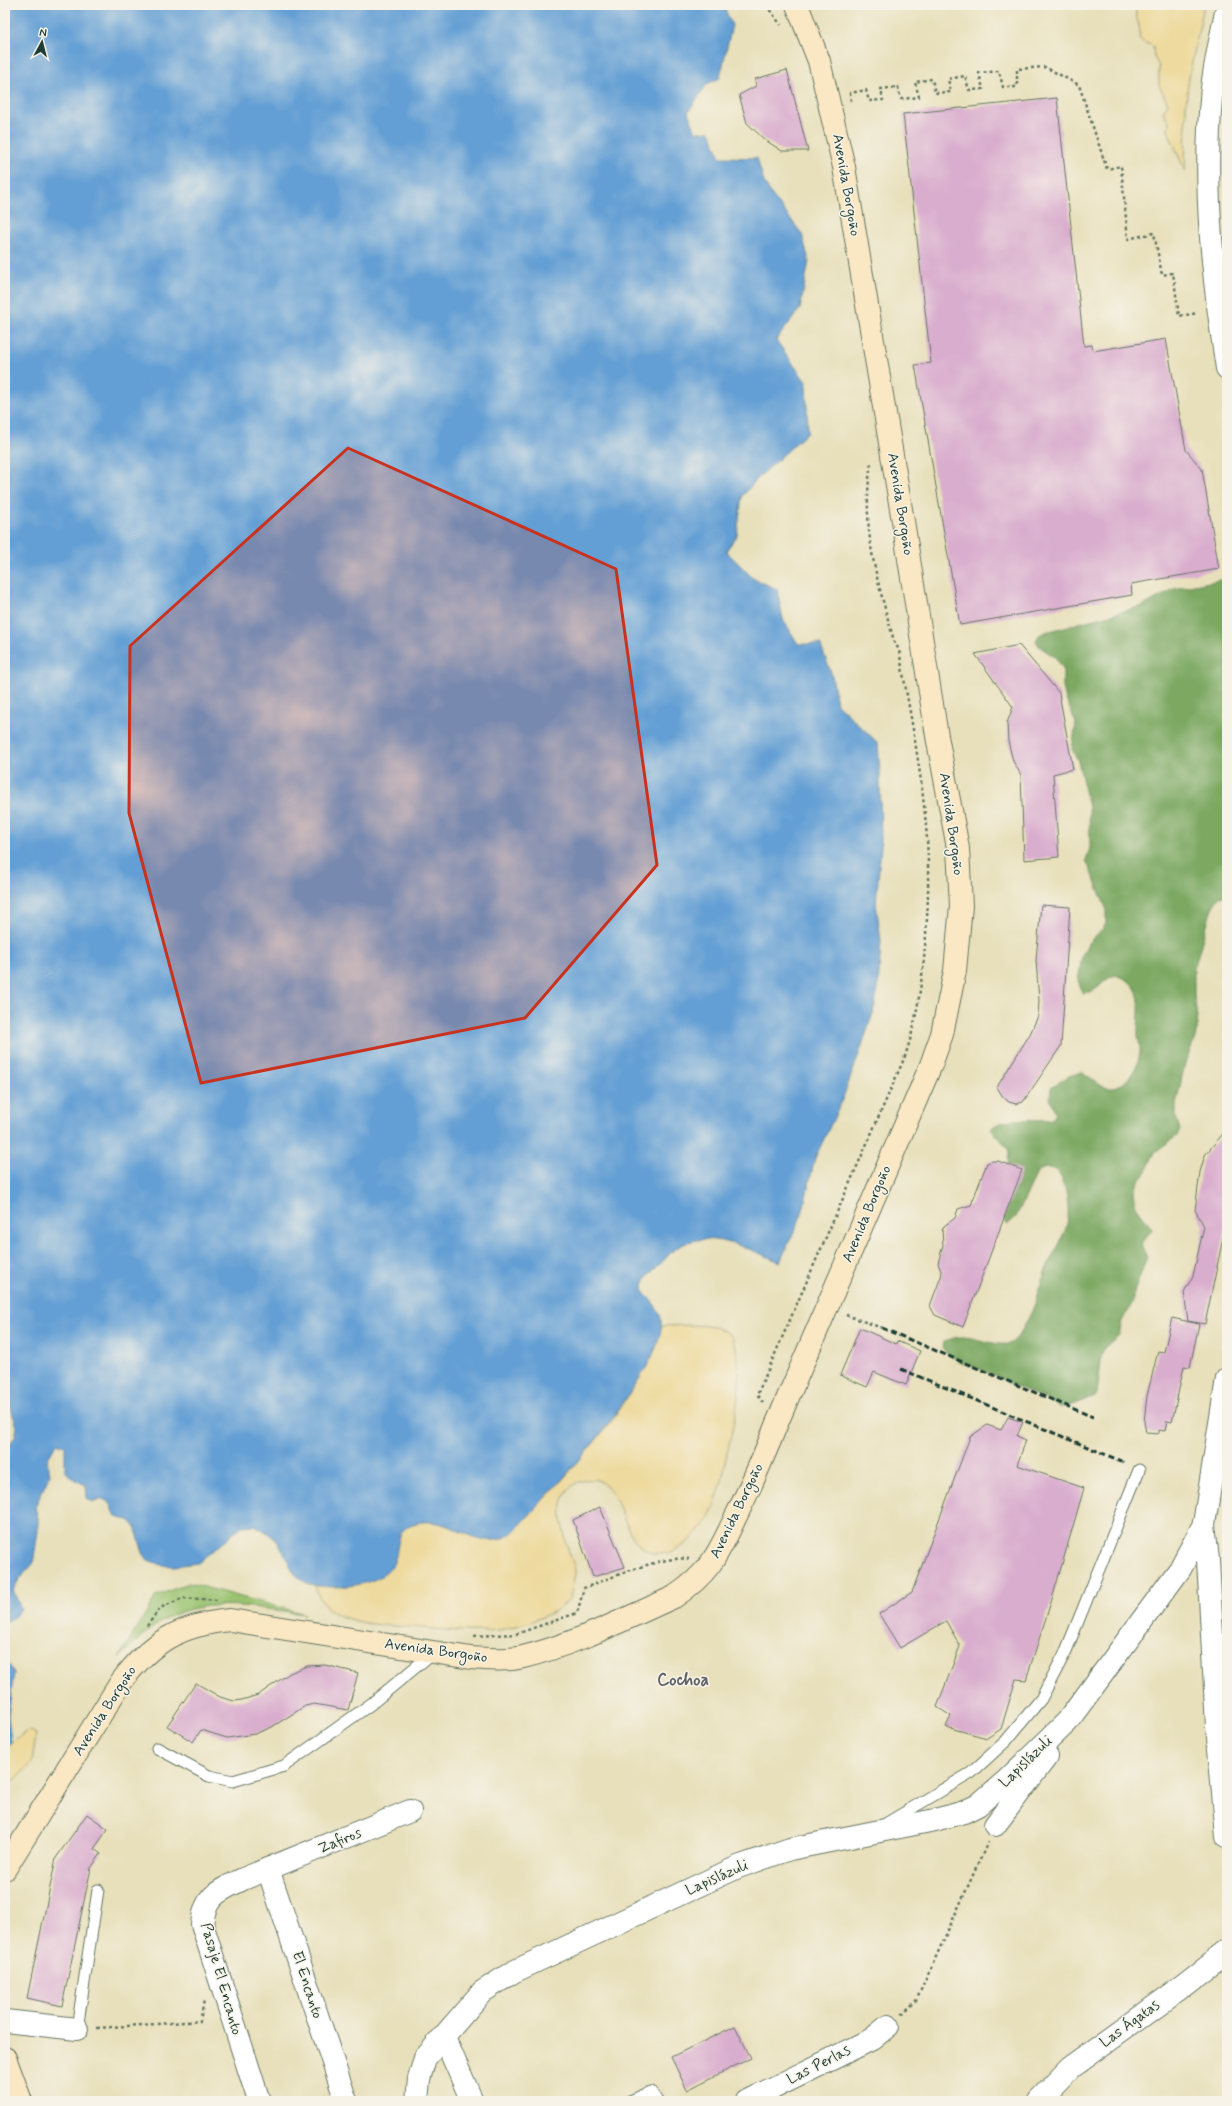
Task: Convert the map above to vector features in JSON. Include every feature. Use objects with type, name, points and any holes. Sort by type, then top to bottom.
[{"type":"main road","name":"Avenida Borgoño","points":[[5,1869],[121,1682],[148,1651],[168,1638],[207,1623],[230,1620],[488,1659],[522,1657],[556,1647],[674,1597],[690,1587],[715,1559],[755,1480],[777,1423],[928,1073],[942,1034],[955,971],[960,899],[954,824],[937,736],[844,167],[829,97],[819,61],[797,5]]},
{"type":"main road","points":[[5,2058],[21,2101]]},
{"type":"street","points":[[1227,7],[1210,99],[1209,165],[1212,258],[1227,368]]},
{"type":"street","points":[[1227,1379],[1204,1524],[1208,1560],[1217,1727],[1227,1836]]},
{"type":"street","name":"Lapislázuli","points":[[995,1825],[1045,1759],[1067,1722],[1180,1569],[1204,1524]]},
{"type":"street","name":"Lapislázuli","points":[[417,2101],[419,2079],[425,2058],[482,1992],[513,1972],[738,1867],[790,1849],[935,1820],[964,1812],[978,1805],[1007,1780],[1067,1722]]},
{"type":"street","name":"Zafiros","points":[[268,1869],[410,1811]]},
{"type":"street","name":"Pasaje El Encanto","points":[[259,2101],[202,1924],[203,1912],[208,1901],[218,1891],[268,1869]]},
{"type":"street","name":"El Encanto","points":[[268,1869],[346,2101]]},
{"type":"street","name":"Las Ágatas","points":[[1038,2101],[1071,2067],[1179,1989],[1227,1952]]},
{"type":"street","points":[[5,2021],[77,2029]]},
{"type":"street","name":"Las Perlas","points":[[747,2101],[872,2039],[888,2026]]},
{"type":"street","points":[[444,2037],[472,2101]]},
{"type":"lane","points":[[873,1832],[971,1773],[1006,1741],[1042,1699],[1066,1651],[1139,1470]]},
{"type":"lane","points":[[157,1748],[209,1776],[233,1781],[284,1766],[371,1704],[434,1652]]},
{"type":"lane","points":[[77,2029],[98,1890]]},
{"type":"lane","points":[[630,2101],[651,2092],[657,2101]]},
{"type":"path","points":[[853,109],[850,93],[866,90],[869,101],[883,100],[881,89],[898,87],[901,99],[919,97],[916,82],[932,78],[935,93],[952,92],[948,79],[965,76],[969,90],[983,89],[979,73],[999,71],[1003,87],[1017,87],[1017,69],[1045,67],[1079,85],[1107,169],[1121,166],[1128,239],[1154,233],[1162,275],[1173,273],[1179,316],[1200,313]]},
{"type":"path","points":[[777,1423],[757,1395],[904,1059],[917,1017],[926,938],[928,861],[922,782],[899,650],[894,640],[869,542],[867,492],[872,456]]},
{"type":"path","points":[[827,1308],[882,1328]]},
{"type":"path","points":[[888,2026],[916,2001],[995,1825]]},
{"type":"path","points":[[77,2029],[200,2022],[205,1993]]},
{"type":"highlighted area","points":[[348,448],[616,569],[657,865],[525,1018],[201,1083],[129,813],[130,646]]},
{"type":"green space","points":[[1227,580],[1227,895],[1219,897],[1212,908],[1194,968],[1194,995],[1198,1025],[1195,1038],[1185,1063],[1176,1104],[1176,1117],[1180,1130],[1177,1136],[1155,1152],[1144,1176],[1139,1181],[1134,1192],[1136,1206],[1152,1229],[1141,1245],[1147,1257],[1133,1295],[1133,1302],[1122,1321],[1119,1335],[1104,1348],[1102,1353],[1097,1394],[1085,1400],[1060,1407],[995,1375],[962,1362],[948,1354],[942,1348],[943,1342],[960,1337],[968,1337],[1001,1344],[1007,1344],[1014,1341],[1022,1330],[1032,1310],[1045,1272],[1062,1239],[1067,1225],[1067,1197],[1063,1181],[1055,1170],[1045,1168],[1036,1175],[1016,1217],[1007,1225],[1003,1216],[1009,1154],[1008,1148],[991,1129],[997,1124],[1011,1120],[1052,1119],[1056,1114],[1050,1099],[1051,1087],[1069,1076],[1082,1072],[1104,1087],[1114,1088],[1120,1085],[1134,1071],[1140,1052],[1138,1034],[1139,1003],[1137,992],[1133,985],[1115,975],[1110,977],[1097,988],[1083,993],[1078,981],[1082,955],[1089,942],[1104,928],[1106,922],[1106,908],[1086,860],[1090,848],[1089,808],[1078,761],[1072,749],[1076,723],[1066,700],[1063,687],[1063,668],[1055,657],[1040,647],[1036,641],[1039,635],[1046,632],[1143,606],[1174,589]]},
{"type":"green space","points":[[189,1583],[305,1614],[252,1607],[199,1607],[182,1612],[159,1623],[141,1637],[119,1658],[156,1596]]},
{"type":"sand","points":[[1137,5],[1204,5],[1189,77],[1186,104],[1185,171],[1168,131],[1169,121],[1163,112],[1168,104],[1159,85],[1159,66],[1154,57],[1153,46],[1143,42],[1139,38],[1140,29],[1136,13]]},
{"type":"sand","points":[[698,1325],[725,1331],[734,1341],[738,1361],[738,1397],[720,1489],[715,1505],[708,1519],[695,1536],[687,1543],[668,1553],[658,1554],[639,1545],[629,1531],[616,1499],[606,1485],[598,1480],[583,1480],[571,1487],[566,1493],[562,1509],[563,1527],[575,1569],[575,1576],[570,1596],[562,1606],[545,1616],[516,1626],[498,1630],[460,1631],[388,1626],[355,1621],[330,1611],[324,1605],[315,1586],[338,1586],[396,1556],[396,1544],[398,1537],[403,1529],[409,1525],[426,1521],[436,1522],[460,1532],[522,1522],[567,1475],[612,1421],[647,1366],[662,1326]]},
{"type":"sand","points":[[29,1730],[36,1734],[32,1763],[5,1790],[5,1749],[11,1742]]},
{"type":"water","points":[[5,5],[723,5],[732,25],[720,78],[707,84],[688,112],[696,132],[710,131],[720,157],[757,158],[764,182],[771,194],[802,234],[809,261],[800,309],[776,340],[806,382],[808,432],[759,477],[742,496],[737,535],[726,551],[754,579],[777,589],[783,619],[798,644],[820,644],[832,675],[837,704],[878,743],[881,846],[876,903],[881,941],[878,989],[873,1013],[857,1060],[841,1103],[815,1158],[802,1214],[780,1262],[745,1248],[707,1239],[695,1240],[676,1249],[651,1273],[644,1282],[643,1286],[644,1293],[657,1308],[661,1317],[660,1336],[647,1366],[623,1403],[590,1448],[522,1524],[506,1537],[490,1540],[469,1535],[437,1523],[426,1522],[413,1524],[407,1527],[400,1536],[395,1560],[386,1573],[368,1582],[356,1585],[333,1587],[307,1583],[292,1569],[277,1541],[255,1525],[242,1526],[198,1563],[174,1566],[161,1565],[148,1560],[143,1553],[135,1526],[129,1520],[116,1516],[112,1511],[110,1503],[103,1499],[94,1502],[87,1499],[86,1485],[75,1480],[65,1471],[65,1446],[57,1443],[47,1460],[50,1474],[35,1507],[38,1518],[38,1531],[33,1564],[20,1578],[13,1590],[21,1609],[13,1618],[5,1622],[5,1448],[15,1437],[17,1427],[10,1406],[12,1380],[5,1369]]},
{"type":"water","points":[[5,1657],[14,1673],[8,1716],[11,1742],[5,1749]]},
{"type":"building","points":[[787,70],[808,151],[782,151],[765,140],[747,123],[739,95],[756,86],[755,79]]},
{"type":"building","points":[[1057,98],[1084,346],[1092,345],[1093,351],[1166,339],[1186,450],[1202,469],[1219,569],[1131,584],[1132,595],[960,625],[915,365],[931,363],[903,114]]},
{"type":"building","points":[[1019,645],[1059,693],[1073,769],[1053,774],[1059,857],[1024,860],[1021,775],[1013,761],[1008,741],[1007,723],[1013,707],[975,654]]},
{"type":"building","points":[[1041,905],[1070,907],[1061,1046],[1023,1102],[1016,1104],[1009,1102],[1003,1097],[997,1087],[1030,1034],[1038,1016],[1039,1001],[1036,960]]},
{"type":"building","points":[[1227,1129],[1227,1219],[1205,1324],[1188,1321],[1184,1292],[1193,1276],[1204,1226],[1195,1210],[1200,1172],[1205,1155]]},
{"type":"building","points":[[998,1161],[1022,1170],[963,1327],[935,1315],[930,1306],[942,1274],[938,1263],[943,1245],[942,1231],[944,1226],[955,1218],[958,1209],[971,1205],[987,1163]]},
{"type":"building","points":[[1172,1318],[1199,1324],[1190,1367],[1184,1366],[1172,1422],[1167,1421],[1165,1431],[1158,1430],[1158,1434],[1146,1433],[1144,1422],[1147,1396],[1158,1351],[1164,1352]]},
{"type":"building","points":[[860,1328],[896,1344],[897,1341],[920,1351],[906,1385],[874,1372],[867,1387],[840,1375]]},
{"type":"building","points":[[1008,1417],[1023,1422],[1017,1436],[1026,1440],[1017,1465],[1084,1488],[1052,1599],[1026,1680],[1016,1679],[1001,1729],[987,1738],[946,1727],[951,1716],[937,1707],[960,1646],[946,1621],[900,1648],[879,1614],[912,1592],[970,1437],[987,1425],[1001,1430]]},
{"type":"building","points":[[600,1507],[625,1567],[593,1577],[573,1520]]},
{"type":"building","points":[[325,1665],[358,1673],[348,1710],[314,1704],[305,1706],[272,1727],[255,1734],[227,1738],[201,1730],[193,1742],[167,1726],[196,1683],[220,1697],[234,1701],[242,1700],[258,1695],[290,1673],[307,1666]]},
{"type":"building","points":[[87,1814],[108,1829],[94,1849],[101,1854],[91,1868],[62,2006],[27,1998],[56,1858]]},
{"type":"building","points":[[735,2026],[751,2058],[687,2090],[671,2057]]},
{"type":"railway","points":[[882,1328],[1093,1417]]},
{"type":"railway","points":[[901,1369],[1121,1461]]},
{"type":"district","name":"Cochoa","points":[[683,1680]]}]
